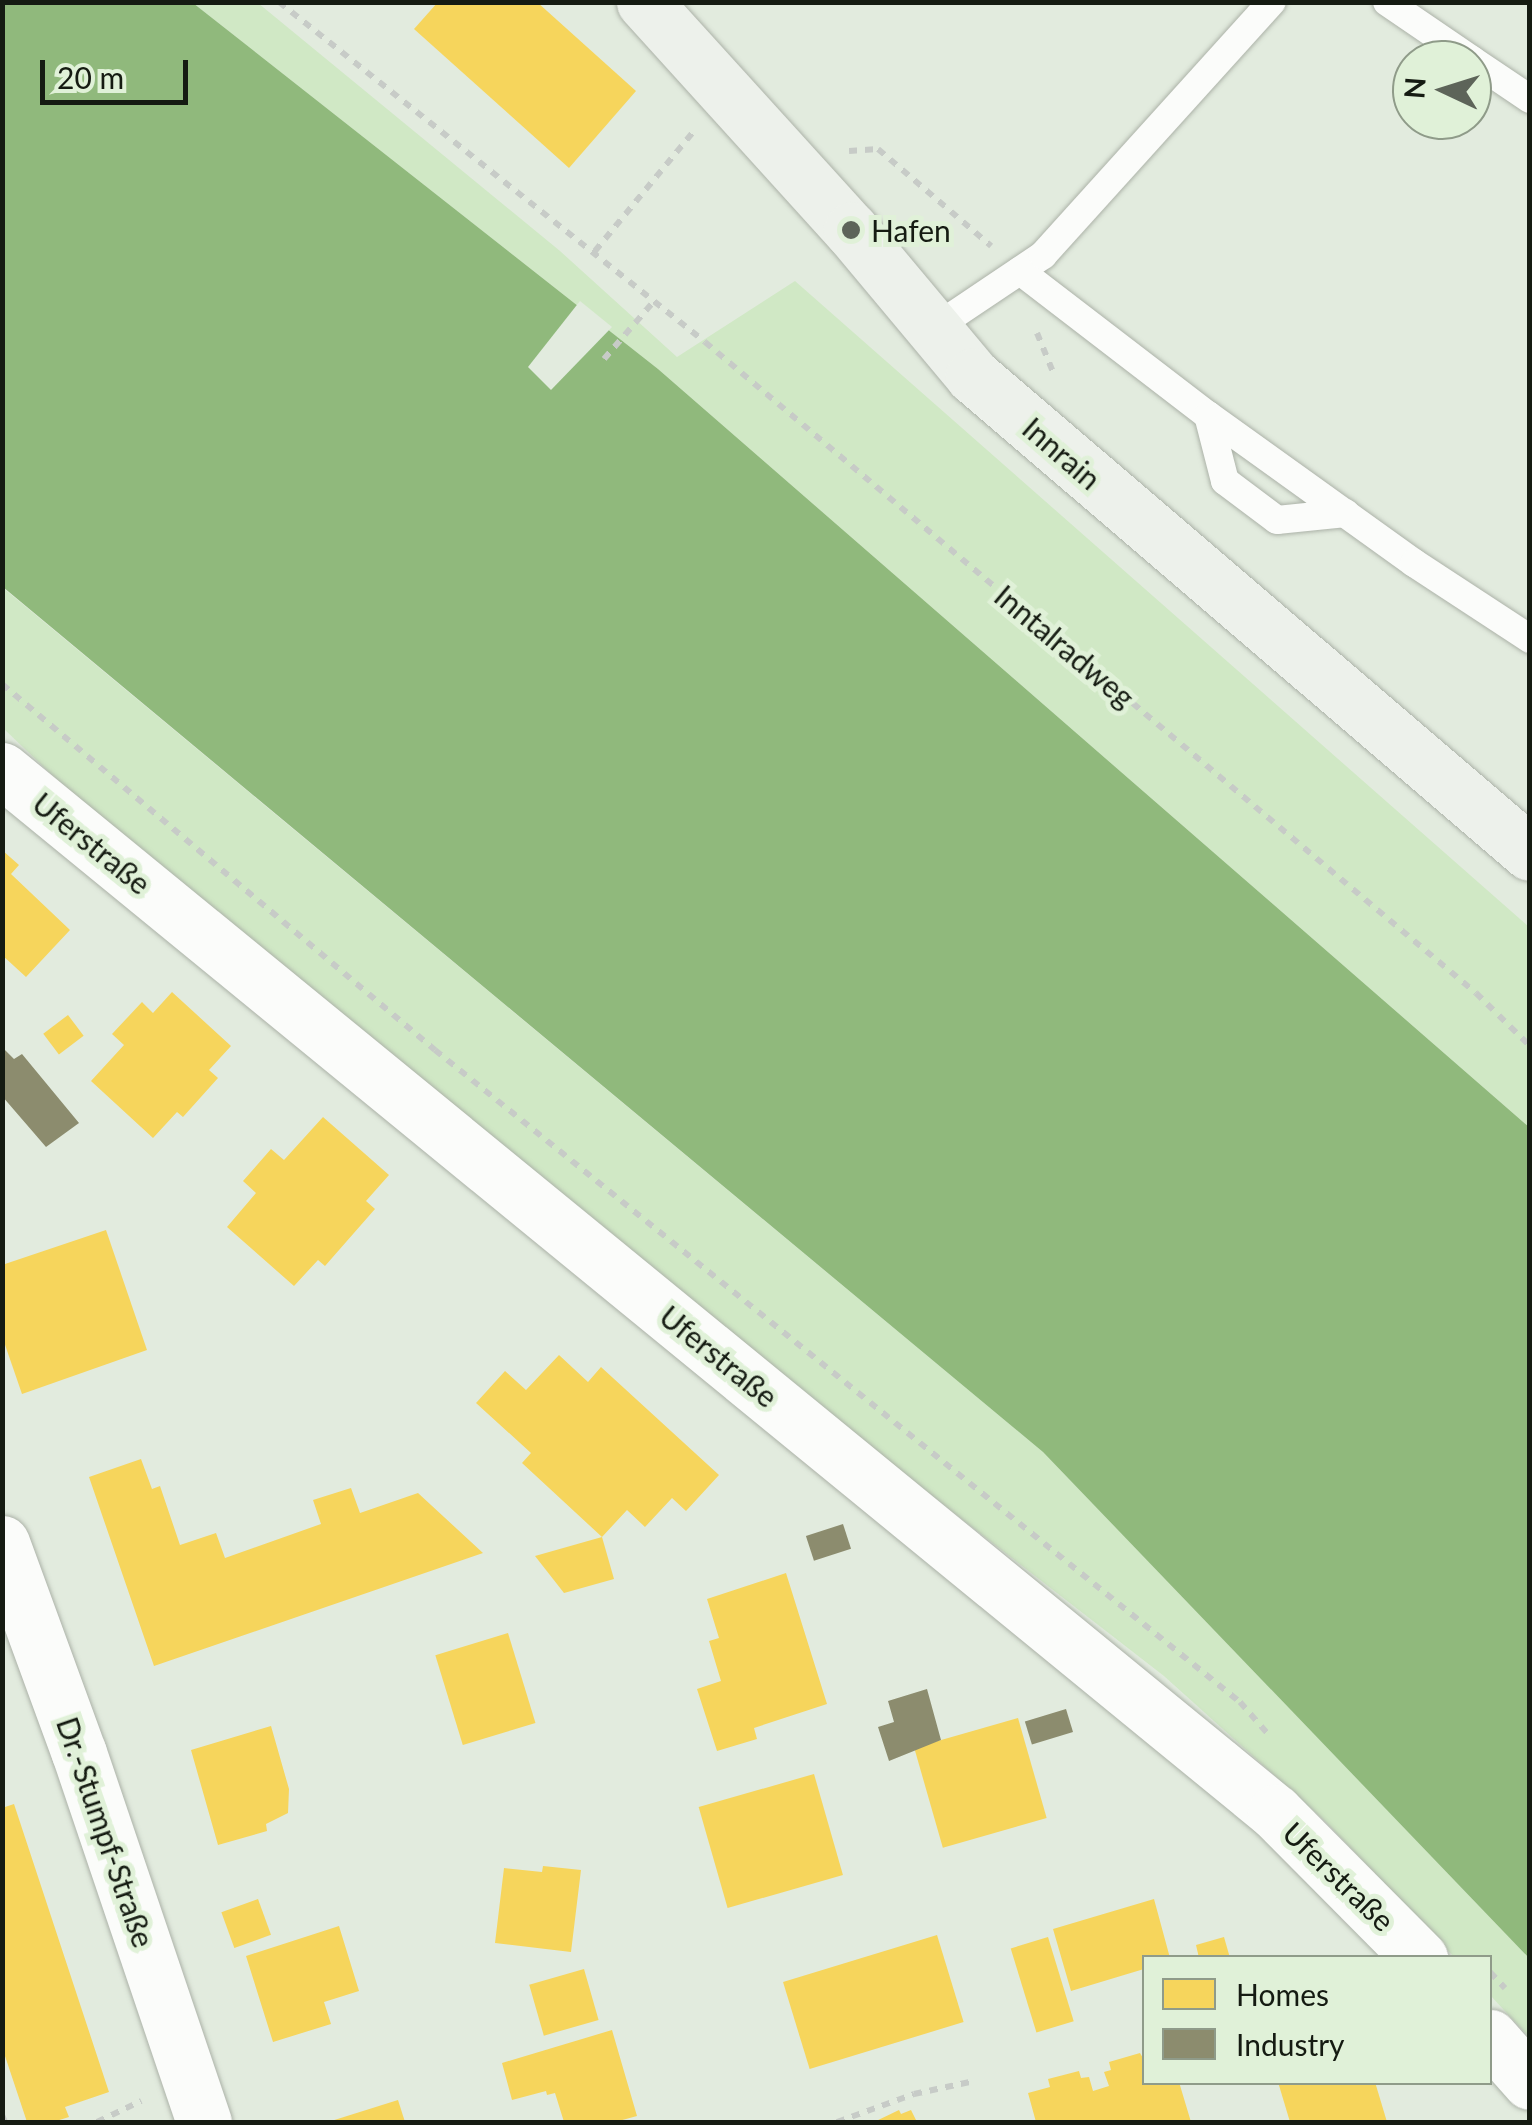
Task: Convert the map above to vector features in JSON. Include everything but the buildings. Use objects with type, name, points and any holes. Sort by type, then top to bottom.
[{"type":"main road","name":"Innrain","points":[[644,2],[851,230],[973,376],[1530,853]]},
{"type":"street","name":"Uferstraße","points":[[2,770],[1275,1812],[1417,1955]]},
{"type":"street","name":"Dr.-Stumpf-Straße","points":[[2,1544],[80,1753],[204,2122]]},
{"type":"street","points":[[1492,2039],[1530,2082]]},
{"type":"lane","points":[[932,330],[1043,255],[1154,138],[1272,2]]},
{"type":"lane","points":[[1387,2],[1443,40]]},
{"type":"lane","points":[[1492,73],[1530,99]]},
{"type":"lane","points":[[1020,271],[1208,415],[1530,639]]},
{"type":"lane","points":[[1208,415],[1225,481],[1277,520],[1346,512]]},
{"type":"path","name":"Inntalradweg","points":[[279,2],[655,300],[1476,993],[1530,1046]]},
{"type":"path","points":[[595,251],[701,122]]},
{"type":"path","points":[[836,139],[849,152],[878,150],[1020,271]]},
{"type":"path","points":[[604,360],[655,300]]},
{"type":"path","points":[[837,2122],[914,2094],[970,2082]]},
{"type":"path","points":[[98,2122],[140,2102]]},
{"type":"path","points":[[2,2114],[5,2122]]},
{"type":"shaded area","points":[[2,3],[193,3],[658,369],[1529,1127],[1529,1958],[1043,1452],[3,587]]},
{"type":"shaded area","points":[[193,3],[258,3],[560,251],[677,357],[795,281],[1529,927],[1529,1127],[658,369]]},
{"type":"shaded area","points":[[2,587],[1043,1452],[1529,1958],[1529,2037],[1492,1997],[1492,1955],[1452,1955],[1326,1822],[1164,1676],[923,1489],[119,839],[3,728]]},
{"type":"pier","points":[[580,301],[612,327],[551,390],[528,367]]},
{"type":"place","name":"Hafen","points":[[851,230]]}]
